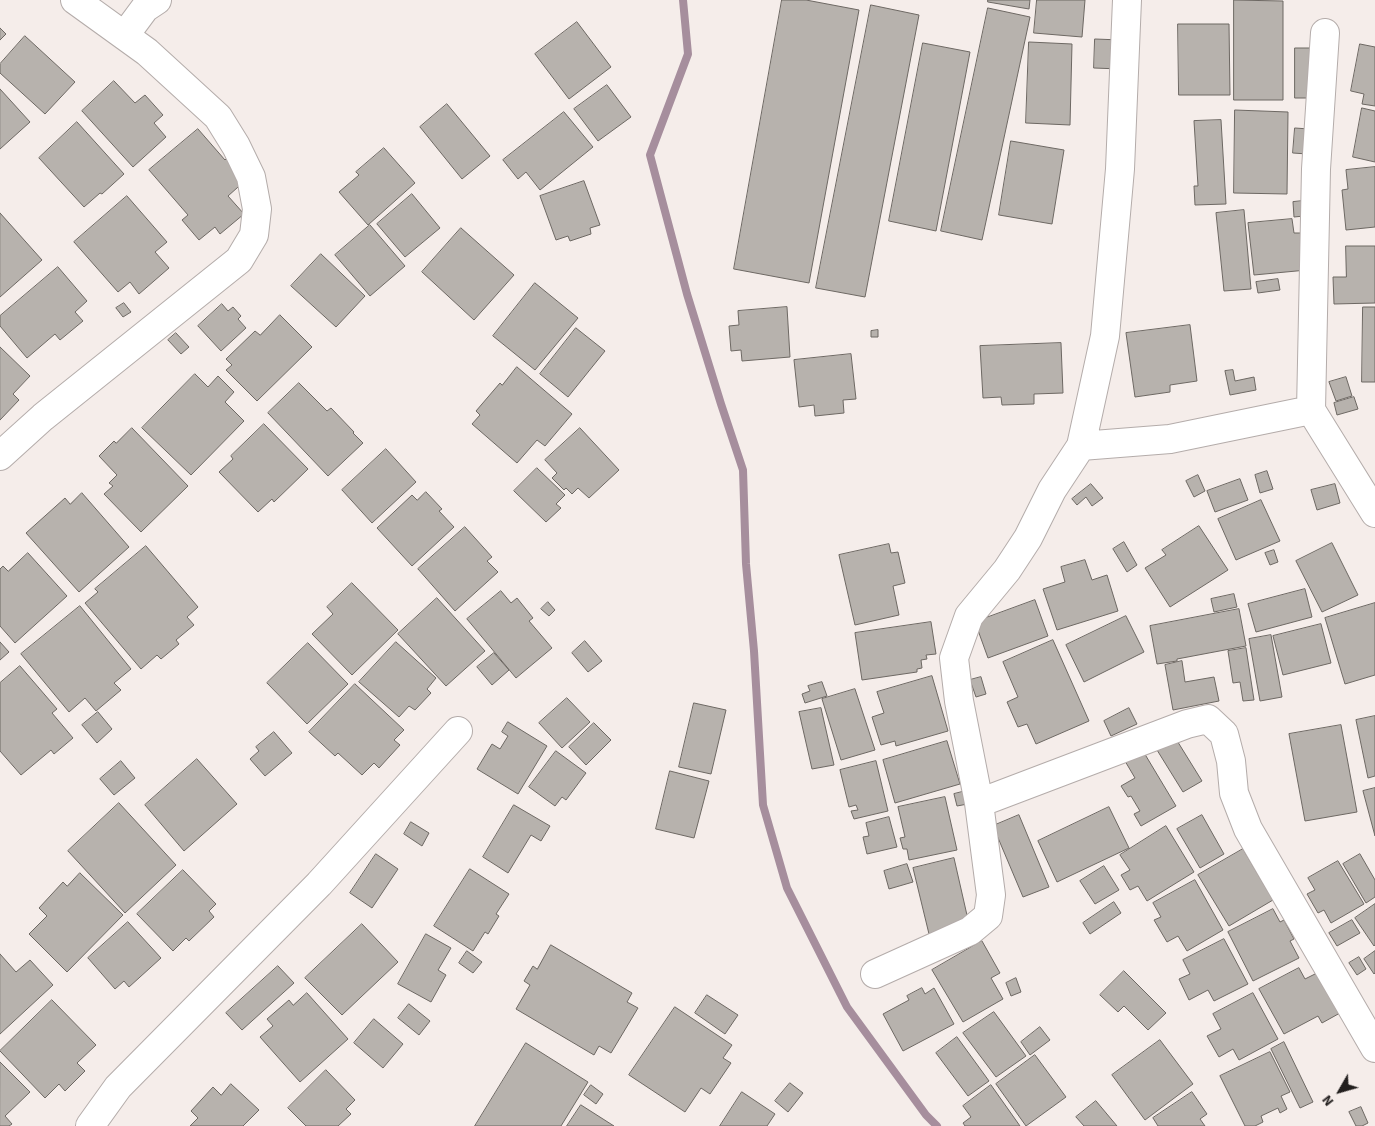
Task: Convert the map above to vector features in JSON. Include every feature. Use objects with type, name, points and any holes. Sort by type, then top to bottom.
[{"type":"street","points":[[0,456],[43,418],[239,260],[254,235],[257,209],[251,177],[236,146],[218,117],[147,52],[74,0]]},
{"type":"street","points":[[125,35],[145,8],[157,0]]},
{"type":"street","points":[[875,974],[970,930],[988,916],[992,896],[979,803],[959,701],[954,658],[969,616],[1007,570],[1028,538],[1052,490],[1081,446],[1105,336],[1120,169],[1127,0]]},
{"type":"street","points":[[1325,33],[1316,169],[1311,410],[1375,513]]},
{"type":"street","points":[[1081,446],[1170,439],[1311,410]]},
{"type":"street","points":[[979,803],[1188,724],[1208,720],[1224,734],[1231,761],[1234,793],[1248,829],[1375,1048]]},
{"type":"street","points":[[90,1126],[118,1088],[319,884],[458,731]]},
{"type":"building","points":[[782,0],[806,0],[859,10],[809,283],[734,269]]},
{"type":"building","points":[[988,0],[1030,0],[1029,9],[988,2]]},
{"type":"building","points":[[1037,0],[1085,0],[1082,37],[1034,33]]},
{"type":"building","points":[[1234,0],[1283,1],[1283,100],[1234,100]]},
{"type":"building","points":[[871,5],[919,15],[865,297],[816,288]]},
{"type":"building","points":[[988,8],[1030,17],[982,240],[941,231]]},
{"type":"building","points":[[577,22],[611,67],[569,99],[535,54]]},
{"type":"building","points":[[1178,24],[1229,24],[1230,95],[1179,95]]},
{"type":"building","points":[[0,28],[6,34],[0,40]]},
{"type":"building","points":[[25,36],[75,82],[45,114],[0,73],[0,64]]},
{"type":"building","points":[[1095,39],[1121,40],[1120,69],[1094,68]]},
{"type":"building","points":[[1029,42],[1072,44],[1070,125],[1026,123]]},
{"type":"building","points":[[923,43],[970,52],[936,231],[889,221]]},
{"type":"building","points":[[1360,44],[1375,47],[1375,106],[1362,104],[1364,94],[1351,91]]},
{"type":"building","points":[[1295,48],[1318,48],[1318,98],[1295,98]]},
{"type":"building","points":[[114,81],[135,103],[145,95],[163,115],[154,123],[166,137],[133,167],[82,111]]},
{"type":"building","points":[[607,85],[631,117],[598,141],[574,109]]},
{"type":"building","points":[[0,89],[30,122],[0,149]]},
{"type":"building","points":[[447,104],[490,156],[462,179],[420,127]]},
{"type":"building","points":[[1362,108],[1375,111],[1375,162],[1353,157]]},
{"type":"building","points":[[1235,110],[1288,112],[1287,194],[1234,193]]},
{"type":"building","points":[[564,112],[593,147],[540,190],[526,172],[518,179],[503,160]]},
{"type":"building","points":[[1221,120],[1226,204],[1195,205],[1194,186],[1198,186],[1194,121]]},
{"type":"building","points":[[77,122],[124,174],[84,207],[39,158]]},
{"type":"building","points":[[1295,128],[1309,129],[1307,154],[1293,153]]},
{"type":"building","points":[[198,129],[225,160],[228,157],[247,179],[228,196],[244,214],[220,234],[215,227],[199,240],[182,220],[188,215],[149,170]]},
{"type":"building","points":[[1011,141],[1064,150],[1052,224],[999,215]]},
{"type":"building","points":[[384,148],[415,183],[368,225],[339,192],[359,175],[356,172]]},
{"type":"building","points":[[1375,167],[1375,227],[1346,230],[1342,190],[1348,189],[1346,170]]},
{"type":"building","points":[[584,181],[600,225],[590,228],[591,234],[570,241],[568,236],[556,240],[540,196]]},
{"type":"building","points":[[412,194],[440,228],[405,257],[377,224]]},
{"type":"building","points":[[127,196],[167,242],[155,252],[169,268],[139,294],[130,282],[118,292],[74,242]]},
{"type":"building","points":[[1303,201],[1304,216],[1294,217],[1293,202]]},
{"type":"building","points":[[1244,210],[1251,289],[1224,291],[1216,213]]},
{"type":"building","points":[[0,213],[42,260],[0,297]]},
{"type":"building","points":[[1292,219],[1294,233],[1303,233],[1307,270],[1254,275],[1248,223]]},
{"type":"building","points":[[370,225],[405,266],[370,296],[335,255]]},
{"type":"building","points":[[461,228],[514,275],[474,320],[422,272]]},
{"type":"building","points":[[1346,246],[1375,246],[1375,303],[1334,304],[1333,277],[1346,277]]},
{"type":"building","points":[[321,254],[365,296],[336,327],[291,286]]},
{"type":"building","points":[[58,267],[87,301],[75,312],[83,321],[60,340],[55,334],[27,358],[0,326],[0,316]]},
{"type":"building","points":[[1278,279],[1280,290],[1258,293],[1256,282]]},
{"type":"building","points":[[535,283],[578,318],[535,370],[493,336]]},
{"type":"building","points":[[124,303],[131,312],[123,317],[116,308]]},
{"type":"building","points":[[222,304],[228,311],[233,307],[241,316],[238,319],[246,328],[221,351],[198,326]]},
{"type":"building","points":[[787,307],[790,357],[742,361],[741,350],[731,351],[729,326],[739,325],[738,311]]},
{"type":"building","points":[[1363,307],[1375,307],[1375,382],[1362,382]]},
{"type":"building","points":[[280,315],[312,347],[257,401],[226,370],[232,365],[226,359],[255,331],[260,335]]},
{"type":"building","points":[[1190,325],[1197,381],[1170,385],[1170,392],[1135,397],[1126,333]]},
{"type":"building","points":[[576,328],[605,351],[568,397],[540,374]]},
{"type":"building","points":[[878,330],[878,337],[871,337],[871,331]]},
{"type":"building","points":[[176,333],[189,347],[181,354],[168,340]]},
{"type":"building","points":[[1061,343],[1063,393],[1034,394],[1034,404],[1002,405],[1001,397],[983,398],[980,346]]},
{"type":"building","points":[[0,347],[30,376],[13,394],[19,400],[0,420]]},
{"type":"building","points":[[851,354],[856,399],[843,400],[844,413],[815,416],[814,405],[799,407],[794,360]]},
{"type":"building","points":[[517,367],[572,414],[545,446],[537,440],[517,463],[472,424],[480,415],[476,411],[500,383],[502,385]]},
{"type":"building","points":[[1233,370],[1235,381],[1254,377],[1256,390],[1230,395],[1225,371]]},
{"type":"building","points":[[195,374],[208,387],[218,376],[234,392],[225,402],[244,421],[191,475],[142,428]]},
{"type":"building","points":[[1346,377],[1352,396],[1336,401],[1329,382]]},
{"type":"building","points":[[299,383],[327,411],[331,408],[363,443],[328,476],[268,413]]},
{"type":"building","points":[[1354,397],[1358,409],[1337,415],[1334,403]]},
{"type":"building","points":[[264,424],[308,469],[274,502],[272,499],[258,512],[219,472],[233,459],[231,456]]},
{"type":"building","points":[[132,428],[188,486],[141,532],[104,494],[113,486],[109,483],[117,475],[99,456],[114,441],[116,443]]},
{"type":"building","points":[[580,428],[619,470],[589,498],[578,488],[572,494],[566,488],[564,490],[552,478],[557,473],[545,460]]},
{"type":"building","points":[[386,449],[416,482],[372,523],[342,490]]},
{"type":"building","points":[[537,468],[565,495],[556,504],[561,508],[546,522],[514,491]]},
{"type":"building","points":[[1267,471],[1273,489],[1260,493],[1255,475]]},
{"type":"building","points":[[1198,475],[1205,491],[1194,497],[1186,481]]},
{"type":"building","points":[[1240,479],[1248,500],[1215,512],[1207,491]]},
{"type":"building","points":[[1091,484],[1103,498],[1092,506],[1086,497],[1077,505],[1072,499]]},
{"type":"building","points":[[1335,484],[1340,503],[1317,510],[1311,490]]},
{"type":"building","points":[[426,492],[442,509],[439,511],[454,527],[412,566],[377,528],[412,495],[417,500]]},
{"type":"building","points":[[82,493],[129,547],[79,592],[26,533],[65,498],[70,504]]},
{"type":"building","points":[[1261,500],[1280,541],[1236,560],[1218,519]]},
{"type":"building","points":[[1199,526],[1228,570],[1170,607],[1145,568],[1166,555],[1162,550]]},
{"type":"building","points":[[465,527],[492,557],[487,561],[498,572],[455,611],[418,569]]},
{"type":"building","points":[[1124,542],[1137,565],[1127,572],[1113,549]]},
{"type":"building","points":[[1332,543],[1358,595],[1322,612],[1296,561]]},
{"type":"building","points":[[889,544],[891,553],[898,552],[905,583],[893,586],[899,615],[855,625],[839,555]]},
{"type":"building","points":[[146,546],[198,607],[187,617],[194,625],[176,640],[179,644],[161,659],[157,655],[141,669],[85,603],[98,592],[95,589]]},
{"type":"building","points":[[1274,550],[1278,562],[1270,565],[1265,553]]},
{"type":"building","points":[[28,553],[67,596],[15,643],[0,626],[0,569],[3,566],[8,571]]},
{"type":"building","points":[[1085,560],[1092,580],[1107,575],[1118,611],[1057,630],[1043,589],[1065,582],[1061,567]]},
{"type":"building","points":[[352,583],[398,630],[352,675],[312,634],[333,614],[327,607]]},
{"type":"building","points":[[1305,589],[1312,617],[1256,632],[1248,604]]},
{"type":"building","points":[[501,591],[511,603],[517,598],[533,618],[529,621],[552,648],[516,678],[467,619]]},
{"type":"building","points":[[1234,594],[1237,607],[1214,612],[1211,599]]},
{"type":"building","points":[[437,598],[485,651],[446,686],[398,634]]},
{"type":"building","points":[[1035,600],[1048,636],[988,658],[975,622]]},
{"type":"building","points":[[548,602],[555,610],[549,616],[541,609]]},
{"type":"building","points":[[1375,603],[1375,675],[1345,684],[1325,618]]},
{"type":"building","points":[[80,606],[131,669],[114,683],[121,690],[96,711],[85,698],[69,712],[21,654]]},
{"type":"building","points":[[1239,609],[1246,646],[1157,664],[1150,626]]},
{"type":"building","points":[[1126,616],[1144,652],[1084,682],[1066,645]]},
{"type":"building","points":[[931,622],[936,654],[926,655],[927,659],[921,660],[922,668],[917,669],[917,672],[862,680],[855,633]]},
{"type":"building","points":[[1321,624],[1331,663],[1283,675],[1273,636]]},
{"type":"building","points":[[1271,635],[1282,697],[1260,701],[1249,639]]},
{"type":"building","points":[[1053,640],[1089,721],[1036,744],[1027,724],[1018,727],[1007,702],[1018,697],[1003,662]]},
{"type":"building","points":[[585,641],[602,661],[588,672],[572,653]]},
{"type":"building","points":[[0,642],[9,652],[0,660]]},
{"type":"building","points":[[396,642],[436,678],[427,689],[431,693],[415,710],[409,706],[399,717],[359,682]]},
{"type":"building","points":[[308,643],[348,684],[307,724],[267,683]]},
{"type":"building","points":[[1246,648],[1254,700],[1243,701],[1240,682],[1233,683],[1228,651]]},
{"type":"building","points":[[494,653],[509,670],[492,685],[477,667]]},
{"type":"building","points":[[1182,661],[1185,682],[1214,677],[1219,701],[1173,710],[1165,665]]},
{"type":"building","points":[[20,666],[57,709],[52,713],[73,738],[54,754],[51,750],[21,775],[0,751],[0,683]]},
{"type":"building","points":[[932,676],[948,731],[896,746],[895,741],[881,745],[872,717],[884,713],[877,692]]},
{"type":"building","points":[[981,677],[986,694],[976,697],[970,680]]},
{"type":"building","points":[[822,682],[827,696],[805,703],[802,694],[810,691],[808,686]]},
{"type":"building","points":[[355,684],[404,730],[394,740],[400,745],[379,768],[374,763],[362,775],[338,753],[335,756],[309,732]]},
{"type":"building","points":[[855,689],[875,750],[841,760],[822,699]]},
{"type":"building","points":[[567,698],[590,722],[562,748],[539,723]]},
{"type":"building","points":[[694,703],[726,710],[711,774],[679,767]]},
{"type":"building","points":[[821,708],[834,765],[812,769],[799,712]]},
{"type":"building","points":[[1129,708],[1137,724],[1111,736],[1104,721]]},
{"type":"building","points":[[98,712],[112,729],[97,743],[82,725]]},
{"type":"building","points":[[1375,716],[1375,776],[1368,778],[1356,720]]},
{"type":"building","points":[[508,722],[547,746],[518,794],[477,769],[492,744],[500,749],[508,736],[502,732]]},
{"type":"building","points":[[594,723],[611,740],[586,765],[569,747]]},
{"type":"building","points":[[1341,725],[1357,812],[1305,821],[1289,734]]},
{"type":"building","points":[[274,732],[292,753],[265,776],[250,759],[259,751],[256,747]]},
{"type":"building","points":[[1176,739],[1202,781],[1183,792],[1157,750]]},
{"type":"building","points":[[947,741],[960,784],[895,803],[883,760]]},
{"type":"building","points":[[556,751],[586,773],[566,800],[562,797],[555,806],[529,787]]},
{"type":"building","points":[[1143,751],[1176,806],[1141,826],[1134,814],[1140,811],[1131,796],[1128,797],[1121,786],[1135,778],[1125,761]]},
{"type":"building","points":[[197,759],[237,804],[184,851],[145,805]]},
{"type":"building","points":[[121,761],[135,778],[114,795],[100,779]]},
{"type":"building","points":[[876,761],[888,811],[854,819],[851,811],[858,810],[856,805],[849,807],[840,770]]},
{"type":"building","points":[[670,771],[709,781],[694,838],[656,829]]},
{"type":"building","points":[[1375,788],[1375,836],[1363,791]]},
{"type":"building","points":[[970,790],[973,803],[957,806],[954,794]]},
{"type":"building","points":[[945,797],[957,850],[909,860],[907,849],[903,849],[900,838],[905,837],[898,807]]},
{"type":"building","points":[[119,803],[176,865],[125,913],[68,851]]},
{"type":"building","points":[[514,805],[550,826],[541,841],[531,835],[508,873],[483,857]]},
{"type":"building","points":[[1109,807],[1129,848],[1057,882],[1038,841]]},
{"type":"building","points":[[1019,815],[1049,887],[1023,897],[993,826]]},
{"type":"building","points":[[1202,815],[1224,854],[1200,868],[1177,829]]},
{"type":"building","points":[[889,817],[897,847],[867,854],[863,837],[869,836],[866,823]]},
{"type":"building","points":[[411,822],[429,833],[422,846],[404,834]]},
{"type":"building","points":[[1166,826],[1194,872],[1147,901],[1138,886],[1130,890],[1121,875],[1130,870],[1120,855]]},
{"type":"building","points":[[1243,849],[1273,900],[1229,926],[1198,875]]},
{"type":"building","points":[[376,854],[398,869],[372,908],[350,893]]},
{"type":"building","points":[[1360,854],[1375,880],[1375,897],[1366,903],[1343,864]]},
{"type":"building","points":[[954,858],[969,924],[929,934],[913,868]]},
{"type":"building","points":[[1338,861],[1364,904],[1331,923],[1324,910],[1318,913],[1307,894],[1315,890],[1308,878]]},
{"type":"building","points":[[907,864],[913,882],[889,889],[884,871]]},
{"type":"building","points":[[1104,866],[1119,890],[1095,904],[1080,881]]},
{"type":"building","points":[[470,869],[509,894],[496,914],[499,916],[488,934],[485,932],[473,951],[434,926]]},
{"type":"building","points":[[183,870],[216,904],[209,911],[214,917],[189,941],[186,938],[173,951],[137,914]]},
{"type":"building","points":[[80,873],[123,915],[67,972],[29,934],[47,916],[39,908],[63,882],[67,886]]},
{"type":"building","points":[[1195,880],[1223,930],[1187,951],[1178,936],[1167,942],[1154,920],[1161,917],[1153,903]]},
{"type":"building","points":[[1114,902],[1121,913],[1090,934],[1083,923]]},
{"type":"building","points":[[1375,904],[1375,945],[1374,946],[1355,918]]},
{"type":"building","points":[[1273,909],[1280,922],[1284,920],[1294,939],[1290,941],[1299,958],[1253,981],[1228,932]]},
{"type":"building","points":[[1352,920],[1360,933],[1337,946],[1329,933]]},
{"type":"building","points":[[128,922],[161,958],[129,987],[124,981],[115,989],[88,958]]},
{"type":"building","points":[[362,924],[398,962],[342,1015],[305,978]]},
{"type":"building","points":[[426,934],[451,948],[438,970],[446,975],[431,1002],[398,984]]},
{"type":"building","points":[[1224,939],[1248,984],[1214,1001],[1208,990],[1189,1000],[1179,979],[1190,974],[1183,960]]},
{"type":"building","points":[[982,941],[1000,973],[991,978],[1003,999],[963,1022],[932,970]]},
{"type":"building","points":[[551,945],[632,993],[627,1002],[638,1008],[611,1053],[599,1046],[594,1055],[516,1009],[530,985],[524,981],[533,966],[537,969]]},
{"type":"building","points":[[467,951],[482,962],[473,973],[459,963]]},
{"type":"building","points":[[1375,951],[1375,973],[1374,974],[1364,959]]},
{"type":"building","points":[[0,954],[16,972],[30,960],[53,985],[0,1034]]},
{"type":"building","points":[[1359,957],[1366,969],[1357,975],[1349,963]]},
{"type":"building","points":[[278,966],[294,983],[242,1030],[226,1013]]},
{"type":"building","points":[[1299,968],[1305,979],[1317,973],[1340,1013],[1322,1023],[1318,1016],[1284,1034],[1259,989]]},
{"type":"building","points":[[1124,971],[1166,1013],[1148,1030],[1124,1006],[1118,1012],[1100,995]]},
{"type":"building","points":[[1016,978],[1021,992],[1011,996],[1006,983]]},
{"type":"building","points":[[922,988],[925,994],[934,988],[954,1024],[903,1051],[883,1014],[909,1000],[907,996]]},
{"type":"building","points":[[307,993],[348,1039],[300,1082],[260,1037],[273,1026],[267,1019],[289,1000],[293,1005]]},
{"type":"building","points":[[1253,993],[1278,1039],[1239,1060],[1233,1049],[1219,1057],[1207,1036],[1221,1029],[1213,1014]]},
{"type":"building","points":[[707,995],[738,1015],[725,1034],[695,1013]]},
{"type":"building","points":[[52,1000],[96,1045],[77,1063],[85,1071],[65,1091],[59,1084],[45,1098],[0,1051]]},
{"type":"building","points":[[409,1004],[430,1021],[419,1035],[398,1018]]},
{"type":"building","points":[[675,1007],[732,1045],[723,1058],[731,1063],[710,1094],[701,1088],[685,1112],[629,1075]]},
{"type":"building","points":[[994,1012],[1026,1056],[996,1077],[963,1033]]},
{"type":"building","points":[[374,1019],[403,1044],[383,1068],[354,1043]]},
{"type":"building","points":[[1040,1027],[1050,1040],[1030,1055],[1021,1042]]},
{"type":"building","points":[[957,1037],[989,1081],[968,1096],[936,1053]]},
{"type":"building","points":[[1160,1040],[1193,1084],[1145,1120],[1112,1075]]},
{"type":"building","points":[[1284,1042],[1313,1102],[1300,1108],[1271,1049]]},
{"type":"building","points":[[526,1043],[588,1082],[561,1126],[475,1126]]},
{"type":"building","points":[[1270,1052],[1290,1092],[1281,1096],[1287,1109],[1280,1113],[1278,1108],[1261,1116],[1263,1122],[1255,1126],[1245,1126],[1220,1076]]},
{"type":"building","points":[[1035,1055],[1066,1097],[1026,1126],[996,1084]]},
{"type":"building","points":[[0,1062],[30,1092],[5,1116],[12,1124],[9,1126],[0,1126]]},
{"type":"building","points":[[326,1070],[355,1100],[346,1109],[351,1114],[338,1126],[306,1126],[288,1108]]},
{"type":"building","points":[[790,1083],[803,1093],[788,1112],[775,1101]]},
{"type":"building","points":[[231,1084],[259,1110],[243,1126],[190,1126],[198,1118],[191,1111],[213,1087],[221,1095]]},
{"type":"building","points":[[591,1085],[603,1094],[596,1104],[584,1095]]},
{"type":"building","points":[[991,1085],[1020,1126],[965,1126],[963,1123],[971,1117],[963,1106]]},
{"type":"building","points":[[742,1092],[775,1114],[767,1126],[720,1126]]},
{"type":"building","points":[[1192,1092],[1207,1114],[1200,1119],[1205,1126],[1158,1126],[1153,1118]]},
{"type":"building","points":[[1096,1101],[1117,1126],[1084,1126],[1076,1117]]},
{"type":"building","points":[[581,1105],[614,1126],[567,1126]]},
{"type":"building","points":[[1361,1107],[1368,1123],[1356,1126],[1349,1112]]},
{"type":"waterway","points":[[683,0],[688,54],[650,155],[687,294],[743,470],[746,564],[754,651],[763,805],[787,888],[847,1007],[926,1115],[937,1126]]}]
